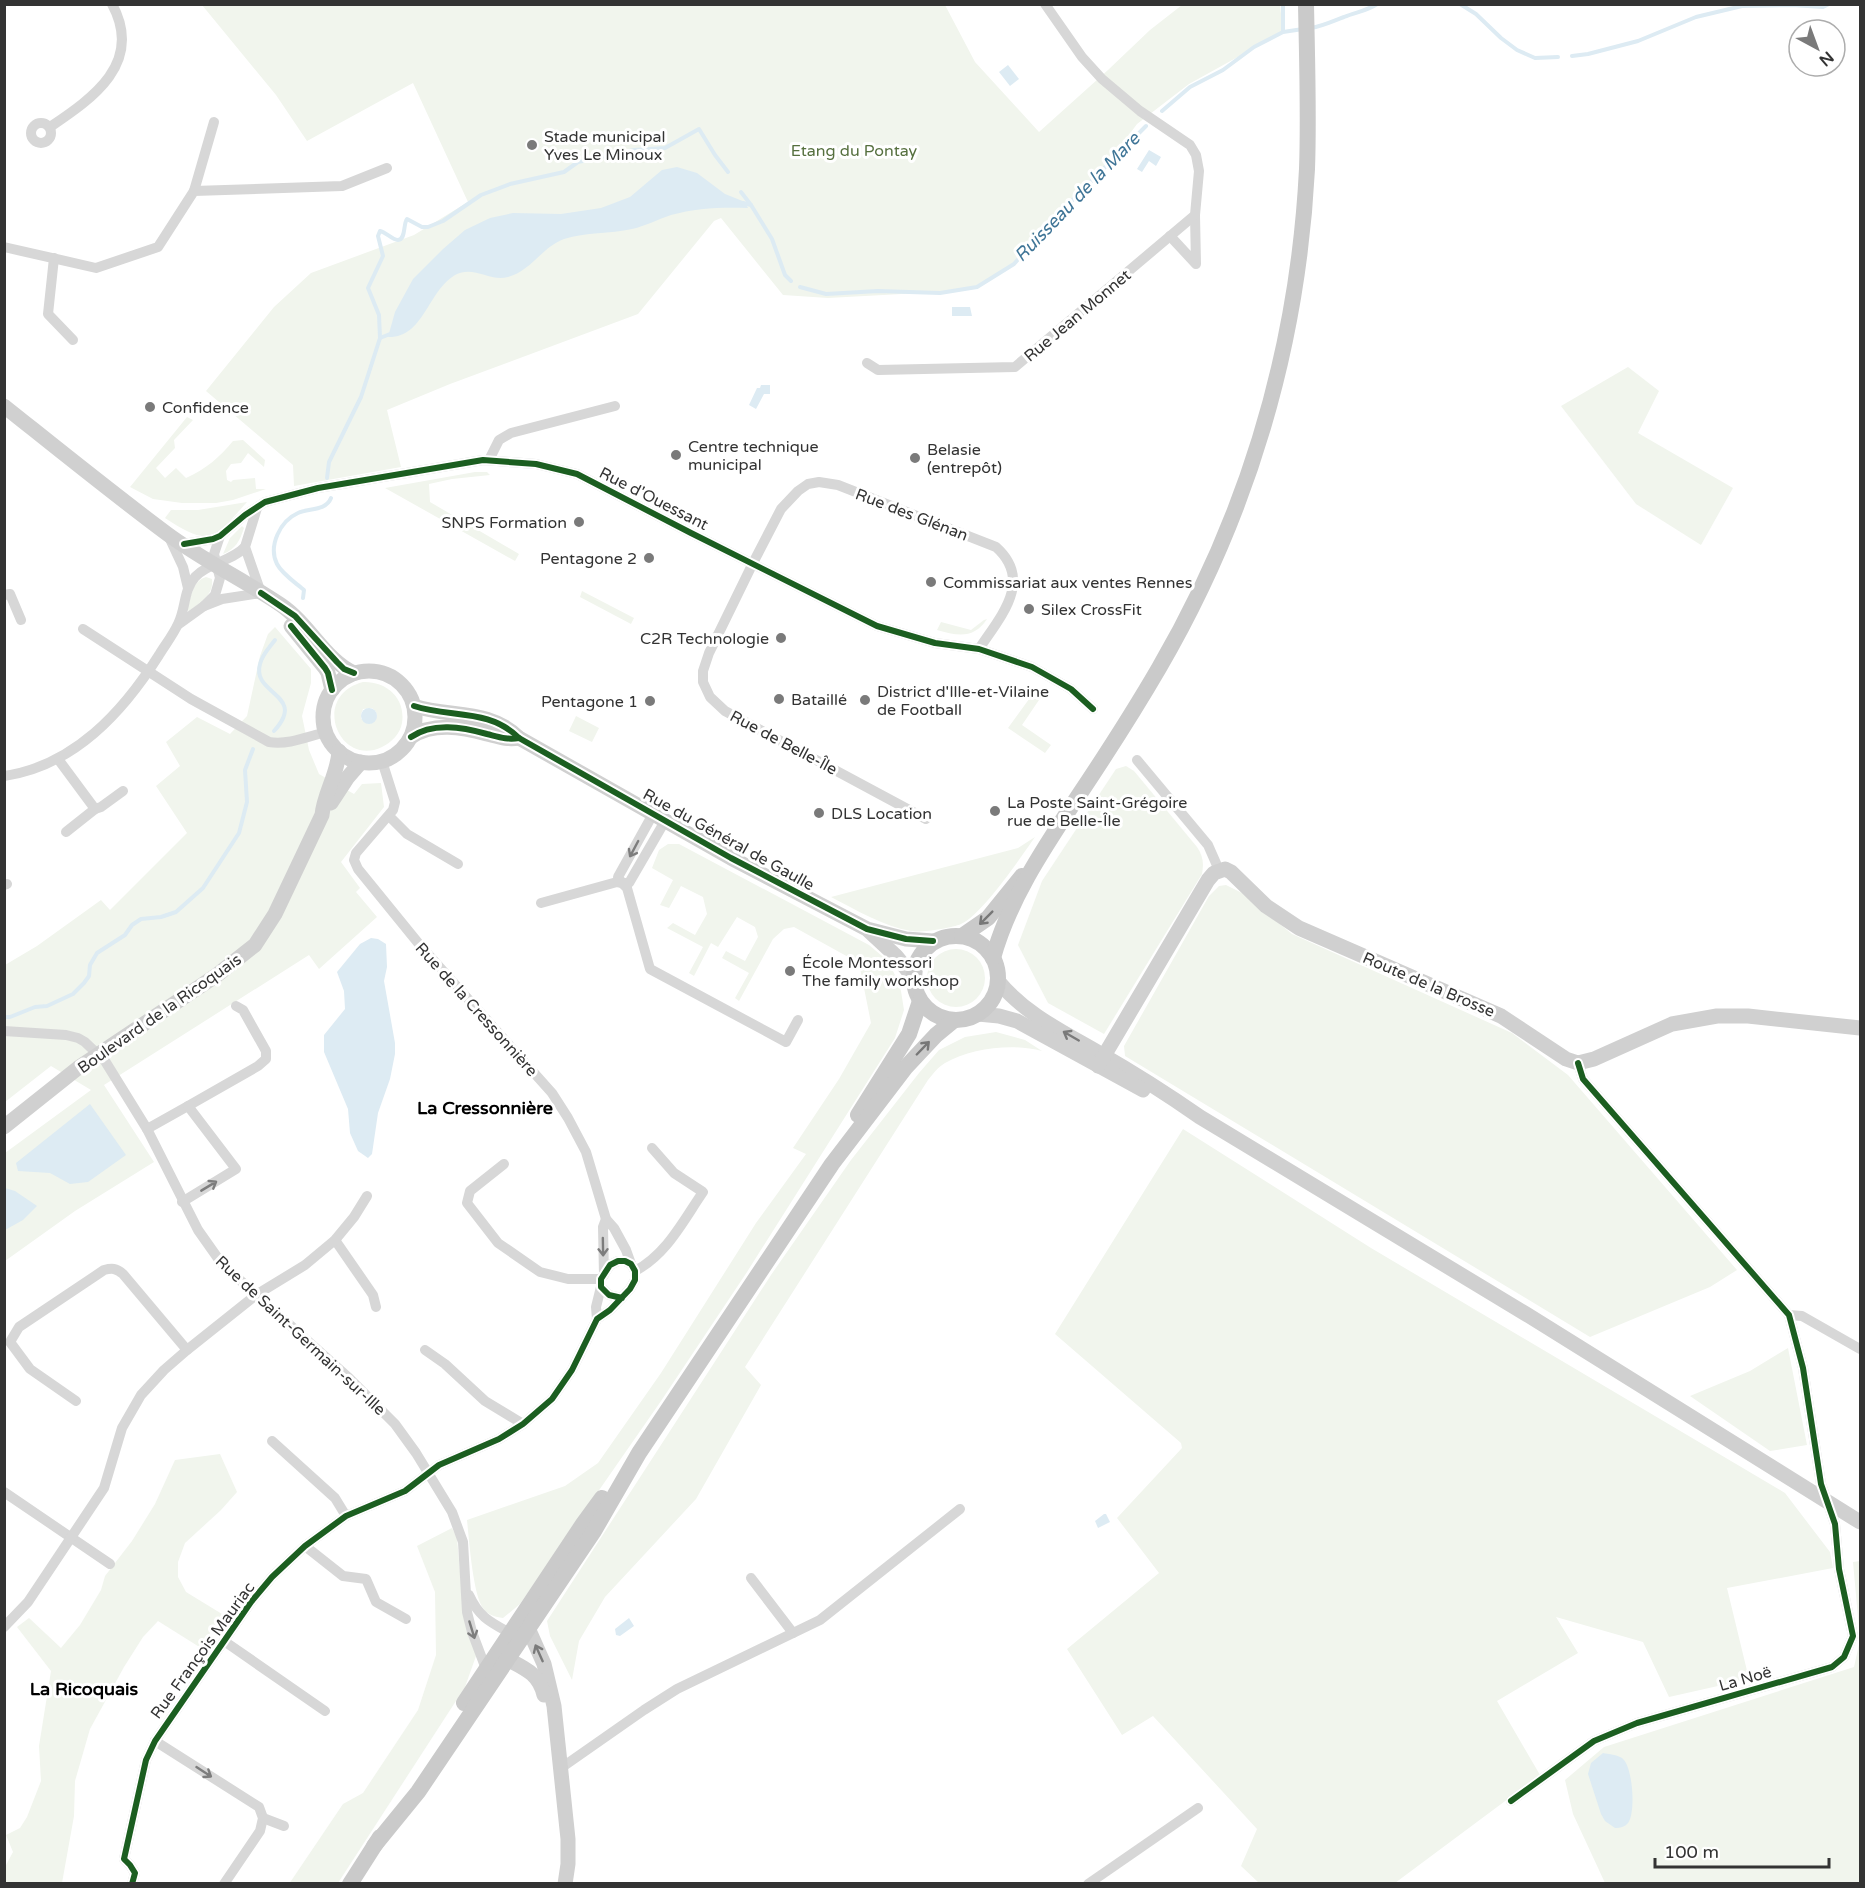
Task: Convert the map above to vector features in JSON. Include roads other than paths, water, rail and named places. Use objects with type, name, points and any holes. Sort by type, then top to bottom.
[{"type":"main road","points":[[993,958],[1009,914],[1039,856],[1138,703],[1175,640],[1224,539],[1253,463],[1279,372],[1298,261],[1307,168],[1306,4]]},
{"type":"main road","points":[[4,405],[167,534],[295,616],[344,669],[354,673]]},
{"type":"main road","points":[[261,593],[314,652],[328,673],[332,690]]},
{"type":"main road","points":[[381,672],[393,677],[403,686],[414,706],[414,727],[411,737],[394,756],[382,761],[361,762],[349,758],[339,751],[326,732],[323,718],[325,703],[338,683],[354,673],[381,672]]},
{"type":"main road","name":"Rue du Général de Gaulle","points":[[414,706],[482,716],[512,731],[519,738],[659,817],[867,929],[906,939],[933,942]]},
{"type":"main road","name":"Rue du Général de Gaulle","points":[[411,737],[420,730],[436,727],[478,731],[509,740],[519,738]]},
{"type":"main road","name":"Boulevard de la Ricoquais","points":[[322,815],[322,807],[336,772],[339,751]]},
{"type":"main road","name":"Boulevard de la Ricoquais","points":[[4,1127],[51,1088],[208,981],[255,945],[275,914],[322,815],[361,762]]},
{"type":"main road","points":[[962,936],[988,918],[1039,856]]},
{"type":"main road","name":"Route de la Brosse","points":[[1219,870],[1225,869],[1232,872],[1266,906],[1299,928],[1501,1016],[1566,1059],[1578,1063]]},
{"type":"main road","points":[[1101,1061],[1208,880],[1219,870]]},
{"type":"main road","name":"Rue du Général de Gaulle","points":[[867,929],[896,956],[913,977]]},
{"type":"main road","points":[[952,936],[962,936],[980,943],[993,958],[998,981],[992,1000],[978,1014],[953,1021],[934,1015],[920,1002],[913,977],[919,957],[933,942],[952,936]]},
{"type":"main road","points":[[998,981],[1009,994],[1037,1016],[1101,1061]]},
{"type":"main road","points":[[832,1164],[852,1124],[909,1034],[920,1002]]},
{"type":"main road","points":[[978,1014],[1017,1021],[1168,1095],[1200,1117],[1475,1282],[1860,1522]]},
{"type":"main road","points":[[1578,1063],[1594,1059],[1672,1024],[1717,1016],[1749,1016],[1860,1028]]},
{"type":"main road","points":[[375,1846],[418,1792],[594,1531],[639,1453],[832,1164],[906,1067],[936,1035],[953,1021]]},
{"type":"main road","points":[[350,1884],[409,1787],[573,1539],[639,1453]]},
{"type":"main road","points":[[507,1659],[516,1634],[565,1561],[573,1539]]},
{"type":"main road","points":[[528,1628],[548,1677],[559,1750],[568,1839],[565,1884]]},
{"type":"main road","points":[[507,1659],[531,1671],[538,1678],[559,1750]]},
{"type":"street","points":[[50,127],[98,91],[114,73],[122,42],[120,21],[112,4]]},
{"type":"street","points":[[1047,5],[1082,57],[1102,79],[1134,106],[1190,145],[1196,155],[1199,171],[1195,215],[1196,264],[1170,236]]},
{"type":"street","points":[[4,247],[96,268],[158,247],[194,191],[214,122]]},
{"type":"street","points":[[194,191],[342,186],[387,168]]},
{"type":"street","name":"Rue Jean Monnet","points":[[867,363],[878,369],[1015,367],[1195,215]]},
{"type":"street","points":[[54,258],[48,314],[73,340]]},
{"type":"street","points":[[489,460],[499,440],[511,433],[615,406]]},
{"type":"street","name":"Rue d'Ouessant","points":[[184,544],[213,540],[266,502],[318,488],[489,460],[536,464],[577,474],[877,626],[935,643],[979,649],[1032,667],[1071,689],[1093,709]]},
{"type":"street","name":"Rue des Glénan","points":[[753,562],[781,509],[798,490],[808,484],[819,482],[838,485],[996,547],[1008,558],[1013,576],[1013,592],[1007,606],[979,649]]},
{"type":"street","points":[[4,776],[16,775],[58,759],[87,740],[125,703],[148,672],[178,624],[188,588],[205,569],[238,555],[245,547],[257,508]]},
{"type":"street","points":[[167,534],[183,567],[188,588]]},
{"type":"street","points":[[178,624],[204,606],[215,595],[220,578],[214,554],[220,536]]},
{"type":"street","points":[[204,606],[222,599],[261,593],[245,547]]},
{"type":"street","name":"Rue de Belle-Île","points":[[753,562],[709,653],[703,671],[703,682],[710,698],[725,711],[926,819]]},
{"type":"street","points":[[4,595],[10,594],[21,620]]},
{"type":"street","points":[[83,629],[191,699],[268,742],[280,744],[293,742],[326,732]]},
{"type":"street","points":[[58,759],[95,809]]},
{"type":"street","points":[[1137,760],[1208,845],[1219,870]]},
{"type":"street","points":[[382,761],[394,801],[393,810],[389,816],[406,834],[458,864]]},
{"type":"street","points":[[66,832],[123,791]]},
{"type":"street","name":"Rue de la Cressonnière","points":[[389,816],[356,853],[354,860],[358,870],[419,944],[552,1093],[586,1152],[606,1219],[614,1228],[626,1250],[633,1267],[635,1280],[622,1299],[597,1320],[572,1370],[552,1399],[523,1424],[499,1439],[440,1465],[428,1474]]},
{"type":"street","points":[[542,903],[617,882],[629,883],[659,817]]},
{"type":"street","points":[[622,883],[627,888],[650,969],[786,1042],[798,1020]]},
{"type":"street","points":[[147,1129],[258,1066],[266,1059],[266,1051],[243,1010],[236,1006]]},
{"type":"street","name":"Rue de Saint-Germain-sur-Ille","points":[[4,1031],[66,1035],[85,1042],[98,1054],[114,1074],[147,1129],[182,1202],[222,1264],[374,1401],[395,1424],[439,1488],[452,1512],[463,1542],[467,1612],[486,1669]]},
{"type":"street","points":[[1578,1063],[1583,1079],[1789,1315],[1802,1316],[1860,1349]]},
{"type":"street","points":[[182,1202],[236,1169],[188,1106]]},
{"type":"street","points":[[602,1280],[610,1265],[618,1261],[625,1261],[633,1267],[649,1263],[661,1253],[703,1192],[674,1173],[652,1148]]},
{"type":"street","points":[[504,1164],[470,1191],[467,1203],[498,1244],[540,1272],[568,1279],[602,1280]]},
{"type":"street","points":[[4,1627],[28,1602],[104,1488],[122,1428],[141,1395],[187,1350],[256,1295],[305,1265],[336,1240],[367,1196]]},
{"type":"street","name":"Rue de la Cressonnière","points":[[597,1320],[596,1307],[602,1280],[603,1227],[606,1219]]},
{"type":"street","points":[[336,1240],[373,1295],[376,1307]]},
{"type":"street","points":[[76,1401],[30,1369],[10,1342],[19,1327],[104,1270],[117,1269],[123,1274],[187,1350]]},
{"type":"street","points":[[602,1280],[609,1295],[622,1299]]},
{"type":"street","name":"La Noë","points":[[1511,1801],[1594,1741],[1637,1724],[1832,1667],[1844,1657],[1853,1636],[1839,1569],[1835,1524],[1821,1485],[1803,1368],[1789,1315]]},
{"type":"street","points":[[425,1350],[445,1364],[485,1401],[523,1424]]},
{"type":"street","points":[[272,1441],[335,1498],[346,1516]]},
{"type":"street","name":"Rue François Mauriac","points":[[132,1884],[135,1874],[124,1859],[146,1760],[155,1741],[258,1593],[305,1546],[346,1516],[405,1491],[428,1474]]},
{"type":"street","points":[[4,1492],[110,1564]]},
{"type":"street","points":[[561,1768],[677,1689],[820,1620],[960,1509]]},
{"type":"street","points":[[305,1546],[343,1576],[366,1579],[376,1602],[406,1619]]},
{"type":"street","points":[[751,1578],[793,1633]]},
{"type":"street","name":"Rue de Saint-Germain-sur-Ille","points":[[466,1590],[473,1605],[484,1619],[510,1633]]},
{"type":"street","points":[[456,1735],[473,1700],[504,1654],[510,1633]]},
{"type":"street","points":[[224,1641],[325,1711]]},
{"type":"street","points":[[155,1741],[259,1807],[263,1818],[260,1831],[224,1884]]},
{"type":"street","points":[[1088,1884],[1198,1808]]},
{"type":"street","points":[[263,1818],[284,1826]]},
{"type":"waterway","points":[[1283,4],[1283,32]]},
{"type":"waterway","name":"Ruisseau de la Mare","points":[[1311,28],[1377,4]]},
{"type":"waterway","name":"Ruisseau de la Mare","points":[[1460,4],[1476,14],[1517,50],[1535,58],[1558,57]]},
{"type":"waterway","name":"Ruisseau de la Mare","points":[[1572,56],[1638,41],[1696,17],[1742,6],[1823,7],[1829,4]]},
{"type":"waterway","name":"Ruisseau de la Mare","points":[[1162,111],[1190,87],[1223,70],[1254,47],[1283,32],[1303,29]]},
{"type":"waterway","name":"Ruisseau de la Mare","points":[[800,287],[826,294],[878,291],[940,293],[977,287],[1014,264],[1048,225],[1146,126]]},
{"type":"waterway","name":"Ruisseau de la Mare","points":[[380,338],[379,315],[368,288],[383,256],[378,236],[380,231],[398,240],[403,235],[407,219],[422,227],[428,227],[443,221],[481,195],[510,184],[564,172],[578,162],[634,150],[665,148],[699,129],[728,172]]},
{"type":"waterway","name":"Ruisseau de la Mare","points":[[741,192],[751,205]]},
{"type":"waterway","name":"Ruisseau de la Mare","points":[[743,203],[751,205],[772,239],[785,275],[791,281]]},
{"type":"waterway","name":"Ruisseau de la Mare","points":[[327,478],[329,462],[361,397],[380,338],[390,334]]},
{"type":"waterway","name":"Ruisseau de la Mare","points":[[303,598],[304,590],[279,568],[275,557],[275,542],[281,528],[292,517],[302,511],[321,507],[331,498]]},
{"type":"waterway","name":"Ruisseau de la Mare","points":[[274,731],[283,719],[285,709],[259,674],[262,658],[275,640]]},
{"type":"waterway","name":"Ruisseau de la Mare","points":[[4,1017],[10,1017],[35,1007],[47,1006],[73,994],[89,976],[90,965],[97,953],[125,935],[132,925],[141,919],[161,917],[176,912],[203,888],[239,833],[247,802],[245,770],[253,749]]},
{"type":"place","name":"Stade municipal Yves Le Minoux","points":[[532,145]]},
{"type":"place","name":"Confidence","points":[[150,407]]},
{"type":"place","name":"Centre technique municipal","points":[[676,455]]},
{"type":"place","name":"Belasie (entrepôt)","points":[[915,458]]},
{"type":"place","name":"SNPS Formation","points":[[579,522]]},
{"type":"place","name":"Pentagone 2","points":[[649,558]]},
{"type":"place","name":"Commissariat aux ventes Rennes","points":[[931,582]]},
{"type":"place","name":"Silex CrossFit","points":[[1029,609]]},
{"type":"place","name":"C2R Technologie","points":[[781,638]]},
{"type":"place","name":"Bataillé","points":[[779,699]]},
{"type":"place","name":"District d'Ille-et-Vilaine de Football","points":[[865,700]]},
{"type":"place","name":"Pentagone 1","points":[[650,701]]},
{"type":"place","name":"La Poste Saint-Grégoire rue de Belle-Île","points":[[995,811]]},
{"type":"place","name":"DLS Location","points":[[819,813]]},
{"type":"place","name":"École Montessori The family workshop","points":[[790,971]]},
{"type":"district","name":"La Cressonnière","points":[[485,1108]]},
{"type":"district","name":"La Ricoquais","points":[[84,1689]]},
{"type":"park label","name":"Etang du Pontay","points":[[854,150]]}]
